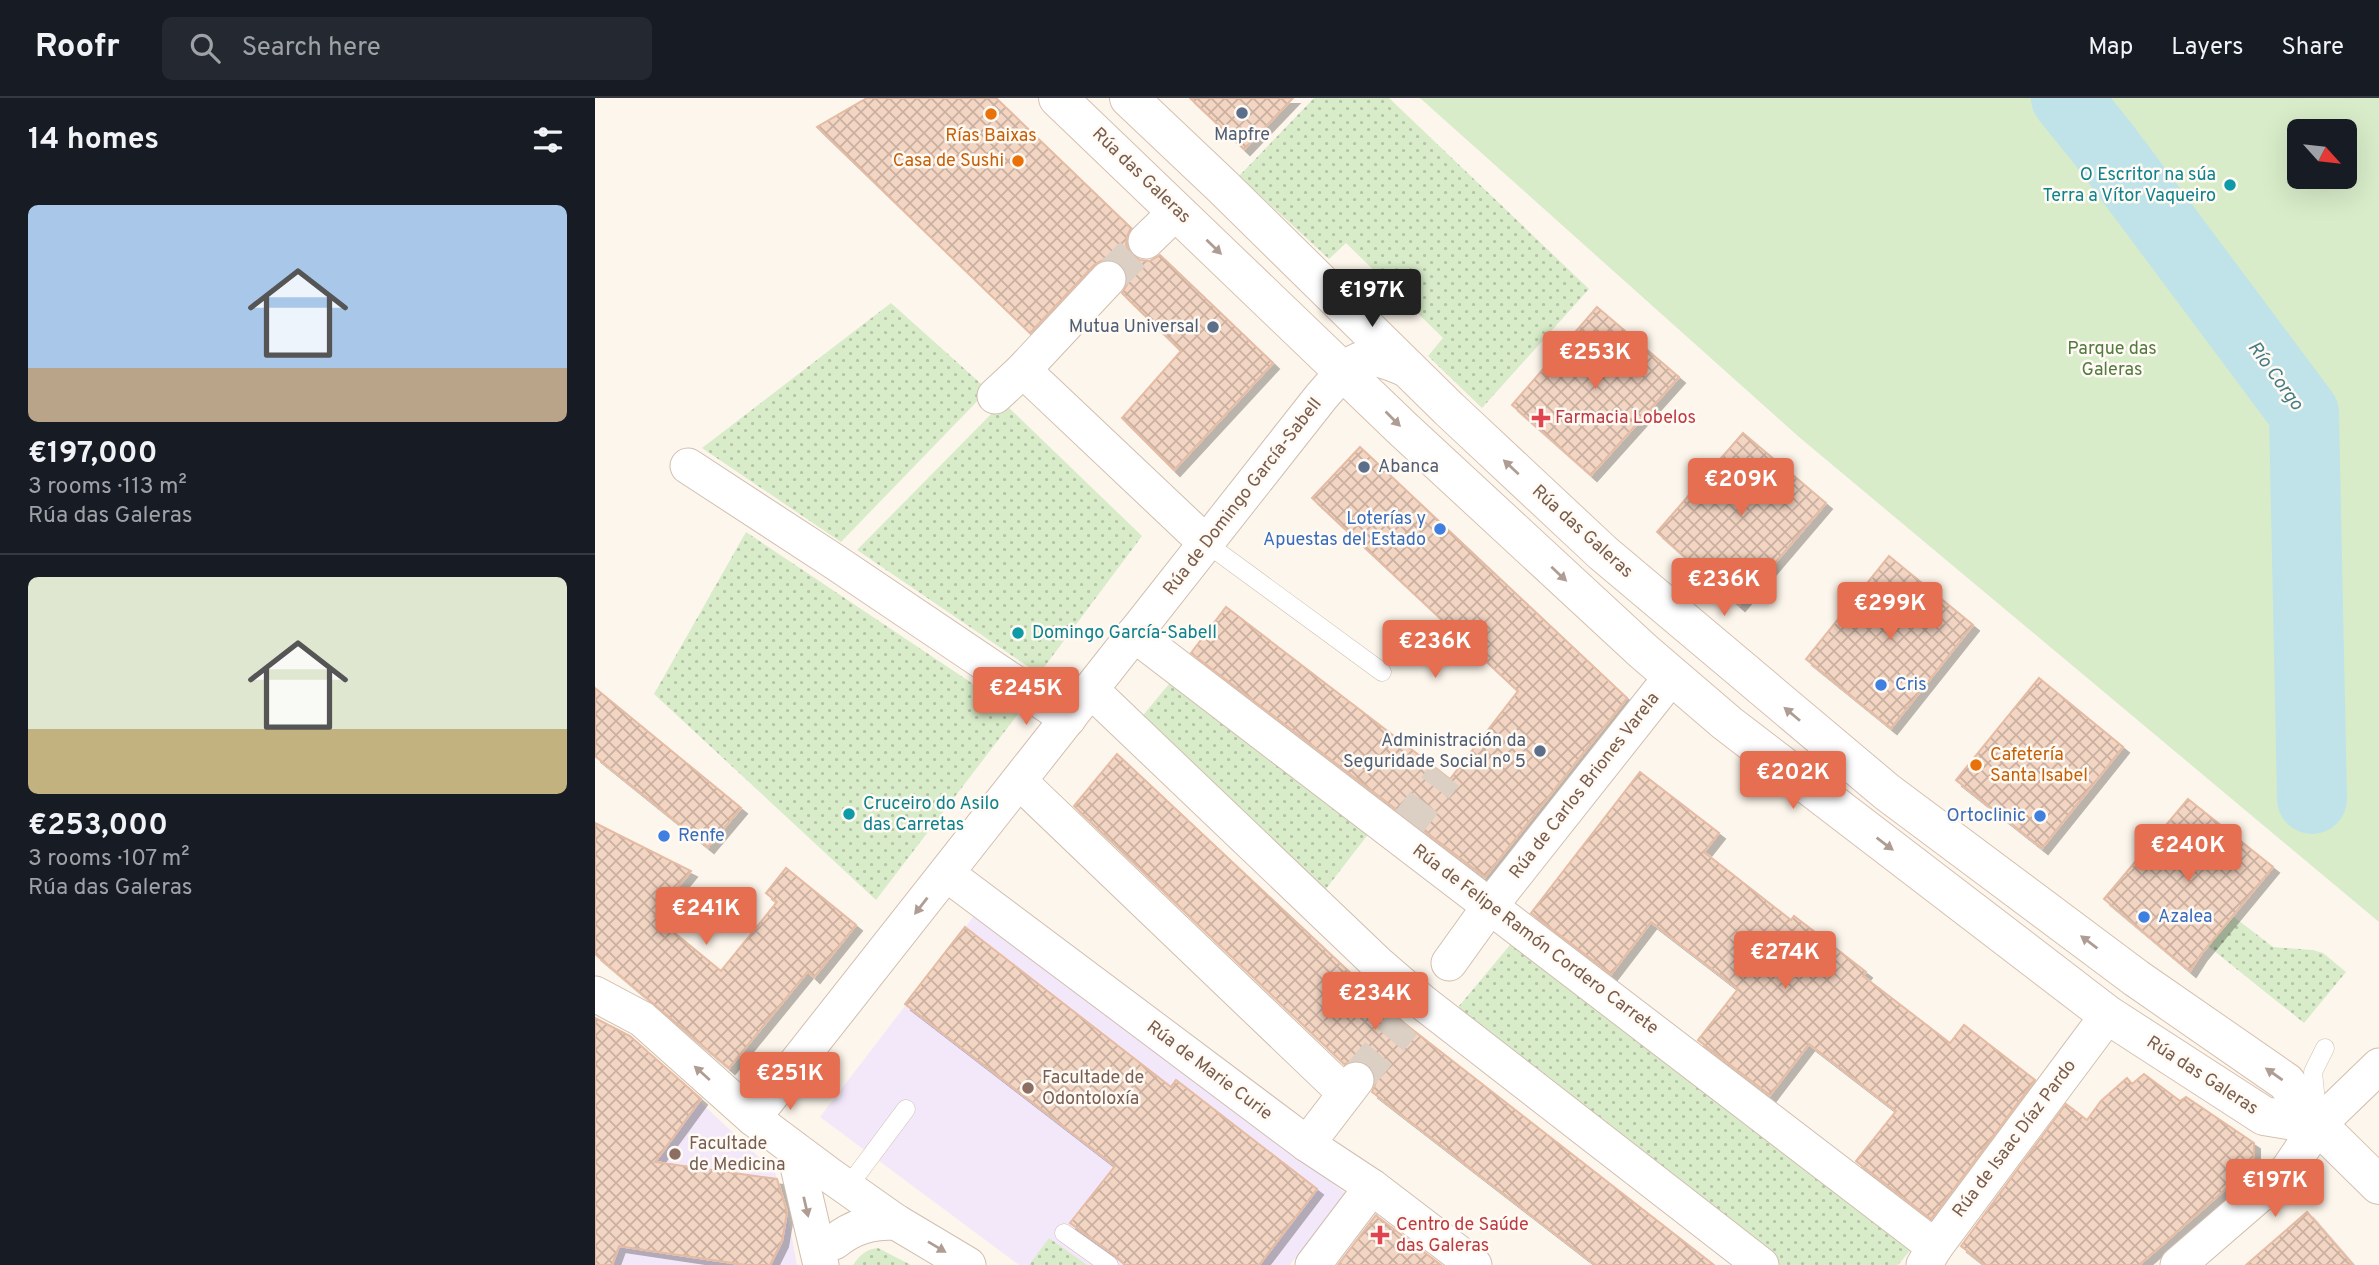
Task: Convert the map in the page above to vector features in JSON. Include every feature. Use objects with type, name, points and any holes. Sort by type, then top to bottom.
[{"type":"main road","name":"Rúa das Galeras","points":[[1058,98],[1423,448],[1727,723],[2108,1015],[2264,1116],[2318,1125]]},
{"type":"main road","name":"Rúa das Galeras","points":[[1129,98],[1603,553],[1878,800],[2286,1082],[2318,1125]]},
{"type":"main road","points":[[2318,1125],[2379,1185]]},
{"type":"street","points":[[1146,242],[1177,211]]},
{"type":"street","points":[[995,396],[1108,279]]},
{"type":"street","name":"Rúa das Galeras","points":[[1343,372],[1356,360],[1375,357],[1412,372]]},
{"type":"street","points":[[1023,370],[1206,543]]},
{"type":"street","name":"Rúa de Domingo García-Sabell","points":[[753,1118],[1343,372]]},
{"type":"street","points":[[688,466],[1068,719]]},
{"type":"street","name":"Rúa de Felipe Ramón Cordero Carrete","points":[[1134,634],[1400,833],[1930,1256]]},
{"type":"street","name":"Rúa de Carlos Briones Varela","points":[[1449,963],[1490,906],[1672,676]]},
{"type":"street","points":[[1091,690],[1377,963],[1412,1012],[1761,1265]]},
{"type":"street","points":[[1019,780],[1351,1087],[1307,1144]]},
{"type":"street","name":"Rúa de Marie Curie","points":[[947,874],[1307,1144],[1373,1187],[1474,1265]]},
{"type":"street","points":[[595,994],[642,1019],[753,1118],[847,1188],[896,1222],[968,1265]]},
{"type":"street","name":"Rúa de Isaac Díaz Pardo","points":[[1930,1256],[2108,1015]]},
{"type":"street","points":[[2178,1265],[2288,1170],[2318,1125],[2379,1066]]},
{"type":"street","points":[[794,1149],[827,1257]]},
{"type":"street","points":[[1313,1265],[1373,1187]]},
{"type":"street","points":[[827,1257],[832,1201],[847,1188]]},
{"type":"street","points":[[827,1257],[857,1227],[878,1222],[896,1222]]},
{"type":"lane","points":[[1206,543],[1382,672]]},
{"type":"lane","name":"Rúa das Galeras","points":[[1727,723],[1842,801],[1856,808],[1878,800]]},
{"type":"lane","points":[[2318,1125],[2313,1072],[2325,1048]]},
{"type":"lane","points":[[847,1188],[906,1109]]},
{"type":"lane","points":[[1064,1233],[1109,1265]]},
{"type":"shaded area","name":"Facultade de Odontoloxía","points":[[980,908],[1180,1060],[1346,1194],[1290,1265],[1019,1265],[820,1117]]},
{"type":"shaded area","name":"Facultade de Medicina","points":[[665,1069],[775,1172],[787,1212],[797,1265],[595,1265],[595,1136]]},
{"type":"green space","points":[[1314,98],[1389,98],[1589,289],[1482,408],[1428,356],[1443,338],[1346,243],[1329,259],[1239,176]]},
{"type":"green space","name":"Parque das Galeras","points":[[1420,98],[2379,98],[2379,922],[1799,437]]},
{"type":"green space","points":[[891,303],[988,390],[841,542],[702,448]]},
{"type":"green space","points":[[1003,402],[1142,536],[1039,674],[857,550]]},
{"type":"green space","points":[[746,532],[1018,714],[876,900],[654,694]]},
{"type":"green space","points":[[1174,678],[1373,828],[1322,894],[1139,720]]},
{"type":"green space","points":[[2234,917],[2273,947],[2323,953],[2346,972],[2304,1023],[2208,946]]},
{"type":"green space","points":[[1515,939],[1913,1247],[1898,1265],[1777,1265],[1454,1012]]},
{"type":"green space","points":[[1049,1238],[1087,1265],[1029,1265]]},
{"type":"green space","points":[[878,1248],[911,1265],[853,1265],[863,1254]]},
{"type":"building","points":[[867,98],[996,98],[1131,228],[1126,245],[1132,255],[1140,260],[1150,261],[1160,255],[1273,363],[1174,470],[1122,418],[1181,351],[1122,293],[1128,283],[1122,265],[1112,259],[1094,265],[1030,333],[817,127]]},
{"type":"building","points":[[1190,98],[1293,98],[1244,149]]},
{"type":"building","points":[[1597,307],[1679,377],[1591,475],[1512,405]]},
{"type":"building","points":[[1743,433],[1826,503],[1739,605],[1657,532]]},
{"type":"building","points":[[1360,447],[1627,698],[1485,877],[1191,653],[1226,607],[1450,779],[1518,691],[1312,498]]},
{"type":"building","points":[[1889,556],[1973,625],[1891,728],[1806,659]]},
{"type":"building","points":[[2039,678],[2123,747],[2042,848],[1956,780]]},
{"type":"building","points":[[595,688],[741,808],[708,847],[595,756]]},
{"type":"building","points":[[1117,754],[1404,1023],[1714,1265],[1596,1265],[1372,1092],[1376,1082],[1375,1073],[1369,1065],[1358,1060],[1344,1064],[1074,806]]},
{"type":"building","points":[[1640,772],[1719,833],[1704,852],[1791,920],[1794,916],[1829,943],[1866,972],[1863,976],[1950,1043],[1964,1025],[2035,1080],[1931,1219],[1856,1161],[1896,1111],[1809,1044],[1770,1095],[1698,1040],[1738,989],[1651,922],[1611,974],[1531,913]]},
{"type":"building","points":[[2188,799],[2273,867],[2190,971],[2104,899]]},
{"type":"building","points":[[595,823],[691,871],[654,916],[721,971],[777,902],[766,893],[786,868],[856,925],[814,977],[808,971],[729,1068],[595,954]]},
{"type":"building","points":[[965,927],[1171,1087],[1176,1080],[1317,1189],[1259,1265],[1125,1265],[1070,1223],[1115,1166],[905,1004]]},
{"type":"building","name":"Facultade de Medicina","points":[[595,1018],[630,1036],[701,1099],[655,1162],[777,1179],[787,1212],[782,1241],[770,1265],[746,1265],[619,1246],[612,1265],[595,1265]]},
{"type":"building","points":[[2144,1074],[2180,1101],[2186,1097],[2254,1143],[2254,1164],[2139,1265],[1985,1265],[1961,1246],[2066,1104],[2087,1120],[2101,1101],[2127,1078],[2132,1084]]},
{"type":"building","points":[[2307,1212],[2353,1265],[2246,1265]]},
{"type":"building","name":"Centro de Saúde das Galeras","points":[[1376,1215],[1378,1217],[1441,1265],[1338,1265]]},
{"type":"waterway","name":"Río Corgo","points":[[2066,98],[2304,413],[2312,799]]},
{"type":"tunnel","points":[[1108,279],[1146,241]]},
{"type":"tunnel","points":[[1403,830],[1445,775]]},
{"type":"tunnel","points":[[1356,1080],[1404,1023]]},
{"type":"place","name":"Mapfre","points":[[1242,113]]},
{"type":"place","name":"Rías Baixas","points":[[991,114]]},
{"type":"place","name":"Casa de Sushi","points":[[1018,161]]},
{"type":"place","name":"O Escritor na súa Terra a Vítor Vaqueiro","points":[[2230,185]]},
{"type":"place","name":"Mutua Universal","points":[[1213,327]]},
{"type":"place","name":"Farmacia Lobelos","points":[[1541,418]]},
{"type":"place","name":"Abanca","points":[[1364,467]]},
{"type":"place","name":"Loterías y Apuestas del Estado","points":[[1440,529]]},
{"type":"place","name":"Domingo García-Sabell","points":[[1018,633]]},
{"type":"place","name":"Cris","points":[[1881,685]]},
{"type":"place","name":"Administración da Seguridade Social nº 5","points":[[1540,751]]},
{"type":"place","name":"Cafetería Santa Isabel","points":[[1976,765]]},
{"type":"place","name":"Cruceiro do Asilo das Carretas","points":[[849,814]]},
{"type":"place","name":"Ortoclinic","points":[[2040,816]]},
{"type":"place","name":"Renfe","points":[[664,836]]},
{"type":"place","name":"Azalea","points":[[2144,917]]},
{"type":"place","name":"Facultade de Odontoloxía","points":[[1028,1088]]},
{"type":"place","name":"Facultade de Medicina","points":[[675,1154]]},
{"type":"place","name":"Centro de Saúde das Galeras","points":[[1380,1235]]}]
